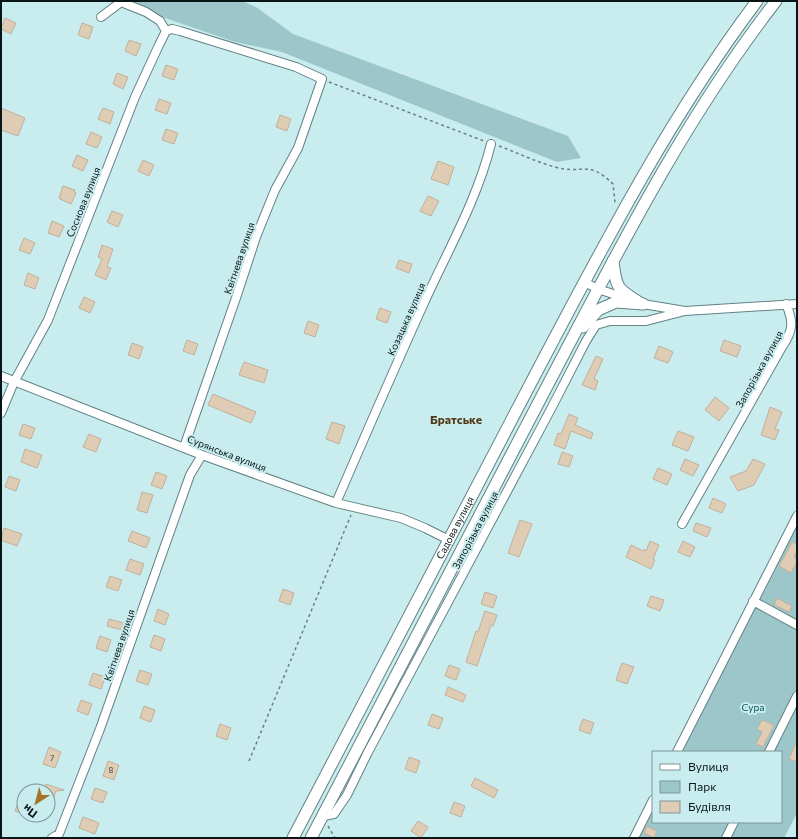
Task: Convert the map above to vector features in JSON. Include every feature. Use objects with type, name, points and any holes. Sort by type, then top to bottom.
[{"type":"main road","name":"Садова вулиця","points":[[293,838],[618,218],[675,121],[757,1]]},
{"type":"main road","name":"Садова вулиця","points":[[311,838],[635,219],[696,116],[740,50],[776,1]]},
{"type":"main road","points":[[613,261],[615,280],[623,292],[643,304]]},
{"type":"main road","points":[[573,337],[598,310],[616,302],[643,304]]},
{"type":"street","points":[[101,17],[121,2],[146,12],[160,21],[168,31],[180,31],[296,67],[322,79]]},
{"type":"street","name":"Соснова вулиця","points":[[14,382],[48,320],[135,97],[158,45],[168,31]]},
{"type":"street","name":"Квітнева вулиця","points":[[184,447],[256,237],[275,190],[298,148],[322,79]]},
{"type":"street","name":"Козацька вулиця","points":[[336,503],[424,302],[476,194],[491,144]]},
{"type":"street","points":[[584,282],[600,286],[643,304],[684,311],[797,304]]},
{"type":"street","name":"Запорізька вулиця","points":[[682,524],[782,347],[789,338],[792,320],[786,304]]},
{"type":"street","name":"Запорізька вулиця","points":[[323,816],[334,814],[348,794],[367,754],[586,341],[596,325],[610,321],[646,321],[684,311]]},
{"type":"street","name":"Сурянська вулиця","points":[[1,376],[202,455],[336,503],[400,518],[449,540]]},
{"type":"street","points":[[1,413],[14,382]]},
{"type":"street","name":"Квітнева вулиця","points":[[56,837],[100,729],[190,475],[202,455]]},
{"type":"street","points":[[678,751],[797,516]]},
{"type":"street","points":[[753,601],[797,625]]},
{"type":"street","points":[[770,751],[797,696]]},
{"type":"street","points":[[634,838],[652,802]]},
{"type":"street","points":[[726,838],[734,823]]},
{"type":"path","points":[[322,79],[557,168],[591,169],[598,172],[613,184],[615,202],[625,207]]},
{"type":"path","points":[[249,761],[355,507]]},
{"type":"path","points":[[323,816],[335,838]]},
{"type":"green space","points":[[128,1],[242,1],[256,7],[293,34],[568,136],[581,158],[557,162],[282,52],[235,42],[162,17]]},
{"type":"green space","name":"Сура","points":[[797,520],[797,813],[784,838],[637,838],[652,809],[652,823],[782,823],[782,751],[681,751]]},
{"type":"building","points":[[5,18],[16,23],[11,34],[1,29]]},
{"type":"building","points":[[82,23],[93,27],[89,39],[78,35]]},
{"type":"building","points":[[129,40],[141,44],[136,56],[125,51]]},
{"type":"building","points":[[166,65],[178,69],[174,80],[162,76]]},
{"type":"building","points":[[117,73],[128,77],[123,89],[113,84]]},
{"type":"building","points":[[159,99],[171,103],[167,114],[155,110]]},
{"type":"building","points":[[1,108],[25,118],[18,136],[1,130]]},
{"type":"building","points":[[103,108],[114,112],[110,124],[98,119]]},
{"type":"building","points":[[280,115],[291,119],[287,131],[276,127]]},
{"type":"building","points":[[166,129],[178,133],[174,144],[162,140]]},
{"type":"building","points":[[91,132],[102,137],[97,148],[86,144]]},
{"type":"building","points":[[77,155],[88,160],[83,171],[72,166]]},
{"type":"building","points":[[143,160],[154,165],[149,176],[138,171]]},
{"type":"building","points":[[438,161],[454,167],[448,185],[431,179]]},
{"type":"building","points":[[63,186],[75,190],[74,192],[76,193],[71,204],[59,198]]},
{"type":"building","points":[[428,196],[439,201],[431,216],[420,211]]},
{"type":"building","points":[[112,211],[123,215],[118,227],[107,222]]},
{"type":"building","points":[[52,221],[64,226],[59,237],[48,233]]},
{"type":"building","points":[[24,238],[35,243],[30,254],[19,250]]},
{"type":"building","points":[[102,245],[113,249],[107,267],[111,268],[106,280],[95,275],[102,259],[98,257]]},
{"type":"building","points":[[399,260],[412,264],[409,273],[396,268]]},
{"type":"building","points":[[28,273],[39,278],[35,289],[24,285]]},
{"type":"building","points":[[84,297],[95,302],[90,313],[79,308]]},
{"type":"building","points":[[380,308],[391,312],[387,323],[376,319]]},
{"type":"building","points":[[308,321],[319,325],[315,337],[304,333]]},
{"type":"building","points":[[187,340],[198,344],[194,355],[183,351]]},
{"type":"building","points":[[724,340],[741,346],[737,357],[720,351]]},
{"type":"building","points":[[132,343],[143,347],[139,359],[128,355]]},
{"type":"building","points":[[659,346],[673,352],[668,363],[654,358]]},
{"type":"building","points":[[596,356],[603,359],[594,379],[598,381],[595,390],[582,385]]},
{"type":"building","points":[[244,362],[268,370],[264,383],[239,375]]},
{"type":"building","points":[[213,394],[256,412],[251,423],[208,405]]},
{"type":"building","points":[[715,397],[729,408],[719,421],[705,410]]},
{"type":"building","points":[[770,407],[782,412],[775,429],[779,430],[775,440],[761,435]]},
{"type":"building","points":[[569,414],[578,418],[575,425],[593,433],[591,439],[571,431],[565,449],[554,445],[558,433],[561,434]]},
{"type":"building","points":[[332,422],[345,426],[339,444],[326,439]]},
{"type":"building","points":[[23,424],[35,428],[31,439],[19,435]]},
{"type":"building","points":[[678,431],[694,437],[688,451],[672,445]]},
{"type":"building","points":[[89,434],[101,439],[96,452],[83,447]]},
{"type":"building","points":[[25,449],[42,455],[37,468],[21,462]]},
{"type":"building","points":[[562,452],[573,456],[569,467],[558,464]]},
{"type":"building","points":[[685,459],[699,465],[693,476],[680,470]]},
{"type":"building","points":[[753,459],[765,464],[754,485],[738,491],[730,477],[746,471]]},
{"type":"building","points":[[658,468],[672,474],[667,485],[653,479]]},
{"type":"building","points":[[156,472],[167,476],[162,489],[151,485]]},
{"type":"building","points":[[9,476],[20,480],[16,491],[5,487]]},
{"type":"building","points":[[142,492],[153,495],[147,513],[137,510]]},
{"type":"building","points":[[713,498],[726,504],[722,513],[709,508]]},
{"type":"building","points":[[520,520],[532,524],[519,557],[508,553]]},
{"type":"building","points":[[696,523],[711,528],[707,537],[693,531]]},
{"type":"building","points":[[4,528],[22,534],[17,546],[1,540]]},
{"type":"building","points":[[132,531],[150,538],[146,548],[128,541]]},
{"type":"building","points":[[650,541],[659,545],[653,559],[655,560],[651,569],[626,557],[631,545],[646,551]]},
{"type":"building","points":[[683,541],[695,547],[690,557],[678,552]]},
{"type":"building","points":[[792,542],[797,544],[797,550],[794,557],[797,559],[797,562],[791,573],[779,566]]},
{"type":"building","points":[[130,559],[144,564],[140,575],[126,570]]},
{"type":"building","points":[[110,576],[122,580],[118,591],[106,587]]},
{"type":"building","points":[[283,589],[294,593],[290,605],[279,601]]},
{"type":"building","points":[[485,592],[497,596],[493,608],[481,604]]},
{"type":"building","points":[[651,596],[664,600],[660,611],[647,606]]},
{"type":"building","points":[[777,598],[792,606],[789,612],[774,605]]},
{"type":"building","points":[[158,609],[169,614],[165,625],[154,621]]},
{"type":"building","points":[[485,611],[497,615],[493,626],[491,625],[477,666],[466,662],[476,631],[478,632]]},
{"type":"building","points":[[109,619],[124,623],[122,630],[107,626]]},
{"type":"building","points":[[154,635],[165,639],[161,651],[150,647]]},
{"type":"building","points":[[100,636],[111,640],[107,652],[96,648]]},
{"type":"building","points":[[622,663],[634,667],[627,684],[616,680]]},
{"type":"building","points":[[449,665],[460,669],[456,680],[445,676]]},
{"type":"building","points":[[140,670],[152,674],[148,685],[136,681]]},
{"type":"building","points":[[93,673],[105,677],[101,689],[89,685]]},
{"type":"building","points":[[448,687],[466,695],[463,702],[445,695]]},
{"type":"building","points":[[81,700],[92,704],[88,715],[77,711]]},
{"type":"building","points":[[144,706],[155,710],[151,722],[140,718]]},
{"type":"building","points":[[432,714],[443,718],[439,729],[428,725]]},
{"type":"building","points":[[583,719],[594,723],[590,734],[579,730]]},
{"type":"building","points":[[762,720],[774,725],[763,747],[756,744],[762,732],[757,729]]},
{"type":"building","points":[[220,724],[231,728],[227,740],[216,736]]},
{"type":"building","points":[[797,740],[797,762],[789,759]]},
{"type":"building","points":[[49,747],[61,752],[55,768],[43,764]]},
{"type":"building","points":[[409,757],[420,761],[416,773],[405,769]]},
{"type":"building","points":[[108,761],[119,765],[114,780],[103,776]]},
{"type":"building","points":[[475,778],[498,790],[494,798],[471,786]]},
{"type":"building","points":[[56,787],[64,790],[56,791]]},
{"type":"building","points":[[95,788],[107,792],[103,803],[91,799]]},
{"type":"building","points":[[454,802],[465,806],[461,817],[450,813]]},
{"type":"building","points":[[83,817],[99,823],[95,834],[79,828]]},
{"type":"building","points":[[418,821],[428,827],[421,838],[411,831]]},
{"type":"building","points":[[647,826],[657,831],[654,838],[644,833]]},
{"type":"district","name":"Братське","points":[[456,419]]}]
